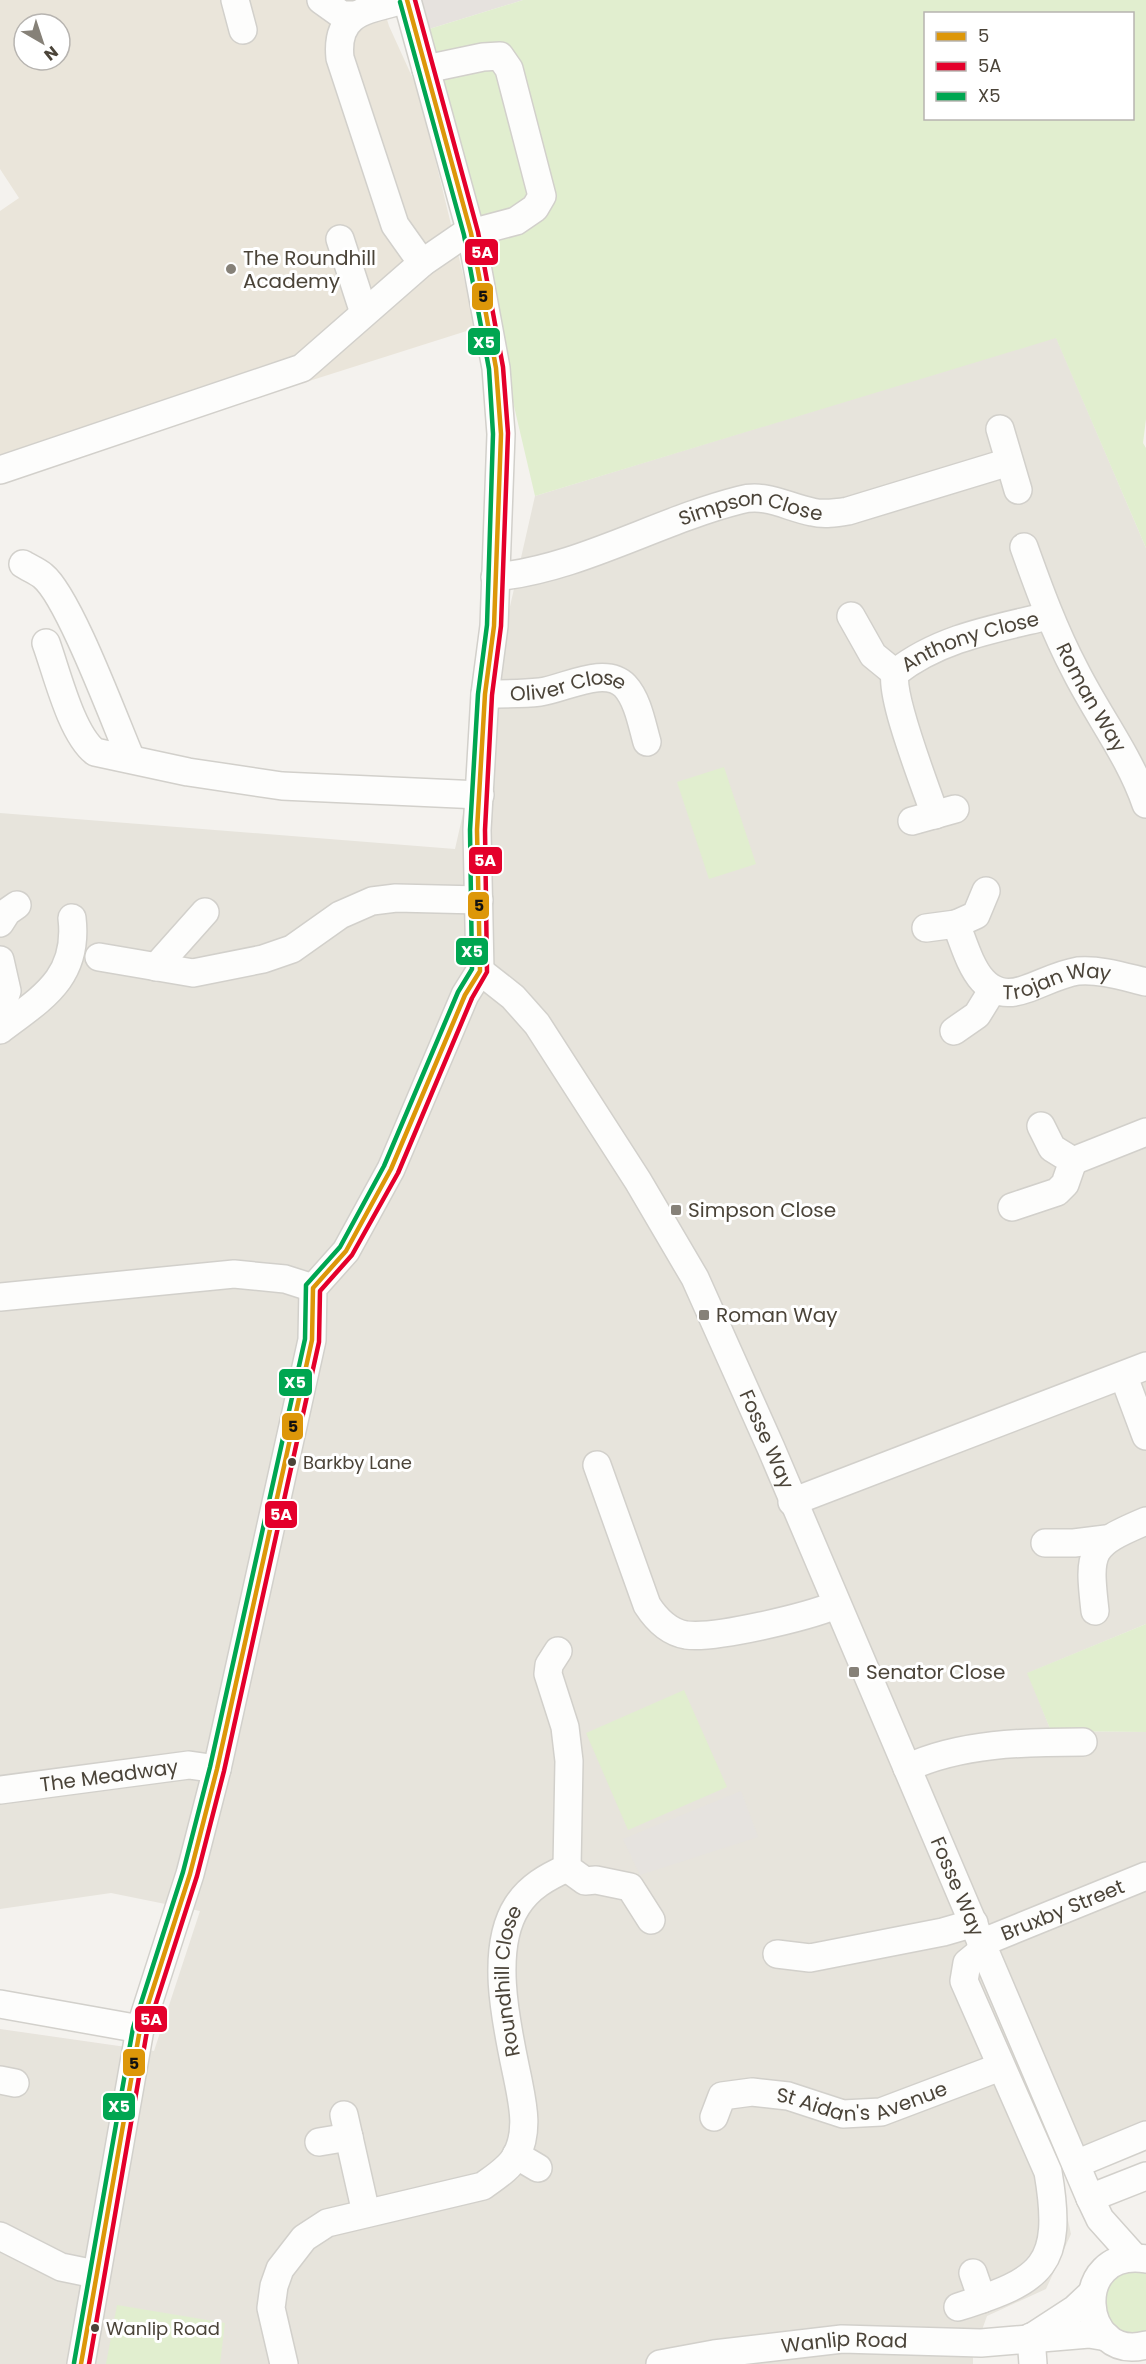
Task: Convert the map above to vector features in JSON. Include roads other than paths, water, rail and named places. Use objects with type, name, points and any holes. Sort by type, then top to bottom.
[{"type":"street","points":[[235,0],[243,30]]},
{"type":"street","points":[[81,2364],[95,2274],[140,2029],[190,1874],[217,1769],[312,1340],[313,1288],[346,1251],[392,1168],[465,995],[480,971],[477,830],[484,694],[494,626],[500,423],[496,368],[470,231],[406,0],[354,15],[342,15],[321,0]]},
{"type":"street","points":[[354,15],[342,32],[338,43],[340,58],[395,225],[422,263]]},
{"type":"street","points":[[0,470],[302,368],[422,263],[470,231],[516,221],[536,208],[542,196],[540,181],[517,109],[509,69],[500,56],[483,57],[426,69]]},
{"type":"street","points":[[340,239],[364,314]]},
{"type":"street","points":[[1000,429],[1018,490]]},
{"type":"street","name":"Simpson Close","points":[[495,577],[554,567],[671,522],[742,499],[768,499],[812,512],[831,514],[848,511],[1009,462]]},
{"type":"street","name":"Roman Way","points":[[1024,547],[1048,615],[1075,672],[1134,771],[1146,804]]},
{"type":"street","points":[[22,564],[44,576],[55,591],[98,680],[130,759]]},
{"type":"street","name":"Anthony Close","points":[[934,815],[898,701],[893,681],[895,673],[933,648],[1048,615]]},
{"type":"street","name":"Anthony Close","points":[[851,616],[873,654],[895,673]]},
{"type":"street","points":[[46,643],[74,720],[86,745],[95,752],[188,772],[282,786],[480,795]]},
{"type":"street","name":"Oliver Close","points":[[484,694],[543,692],[586,680],[610,678],[624,685],[634,700],[647,742]]},
{"type":"street","points":[[99,957],[193,973],[263,959],[292,949],[340,915],[372,901],[396,898],[479,900]]},
{"type":"street","name":"Trojan Way","points":[[926,928],[973,910],[976,973],[985,984],[1004,992],[1022,991],[1078,971],[1094,971],[1146,982]]},
{"type":"street","points":[[156,967],[204,912]]},
{"type":"street","points":[[0,1030],[52,990],[74,948],[72,918]]},
{"type":"street","points":[[0,960],[7,991],[0,1013]]},
{"type":"street","name":"Fosse Way","points":[[480,971],[513,996],[537,1024],[644,1191],[695,1278],[1095,2208],[1140,2258]]},
{"type":"street","points":[[954,1031],[978,1015],[993,989]]},
{"type":"street","points":[[1012,1207],[1057,1192],[1058,1154],[1146,1132]]},
{"type":"street","points":[[0,1297],[234,1274],[285,1279],[313,1288]]},
{"type":"street","points":[[792,1502],[1135,1372],[1146,1435]]},
{"type":"street","points":[[597,1465],[647,1605],[655,1618],[668,1628],[684,1634],[707,1636],[817,1613],[836,1605]]},
{"type":"street","points":[[1045,1543],[1074,1544],[1111,1537],[1146,1521]]},
{"type":"street","points":[[1095,1611],[1091,1564],[1095,1553],[1111,1537]]},
{"type":"street","points":[[558,1651],[549,1665],[548,1674],[565,1727],[569,1761],[572,1864],[596,1880],[630,1887],[651,1920]]},
{"type":"street","points":[[907,1768],[929,1757],[986,1747],[1044,1742],[1083,1742]]},
{"type":"street","name":"The Meadway","points":[[0,1790],[189,1765],[217,1769]]},
{"type":"street","name":"Roundhill Close","points":[[284,2364],[271,2308],[274,2286],[280,2269],[304,2238],[327,2223],[483,2186],[502,2172],[527,2162],[525,2128],[504,2008],[501,1972],[509,1925],[516,1906],[541,1880],[572,1864]]},
{"type":"street","name":"Bruxby Street","points":[[777,1954],[810,1958],[943,1932],[980,1938],[1146,1876]]},
{"type":"street","name":"Fosse Way","points":[[973,2273],[970,2303],[1013,2288],[1039,2269],[1049,2254],[1052,2229],[1052,2200],[1048,2172],[964,1981],[967,1963],[980,1938]]},
{"type":"street","points":[[0,2004],[140,2029]]},
{"type":"street","name":"St Aidan's Avenue","points":[[715,2098],[752,2092],[788,2096],[843,2114],[881,2112],[1000,2067]]},
{"type":"street","points":[[319,2142],[346,2126],[366,2213]]},
{"type":"street","points":[[1076,2164],[1146,2135]]},
{"type":"street","points":[[1095,2208],[1146,2176]]},
{"type":"street","name":"Fosse Way","points":[[1095,2208],[1096,2283],[1093,2318],[1128,2351]]},
{"type":"street","points":[[0,2236],[62,2267],[95,2274]]},
{"type":"street","name":"Wanlip Road","points":[[1031,2337],[1075,2309],[1096,2283],[1122,2259],[1140,2258]]},
{"type":"street","name":"Wanlip Road","points":[[660,2364],[714,2354],[842,2339],[981,2343],[1031,2337],[1089,2334],[1128,2351]]},
{"type":"street","points":[[1031,2337],[1033,2364]]},
{"type":"place","name":"The Roundhill Academy","points":[[231,269]]},
{"type":"place","name":"Simpson Close","points":[[676,1210]]},
{"type":"place","name":"Roman Way","points":[[704,1315]]},
{"type":"place","name":"Barkby Lane","points":[[292,1462]]},
{"type":"place","name":"Senator Close","points":[[854,1672]]},
{"type":"place","name":"Wanlip Road","points":[[95,2328]]}]
